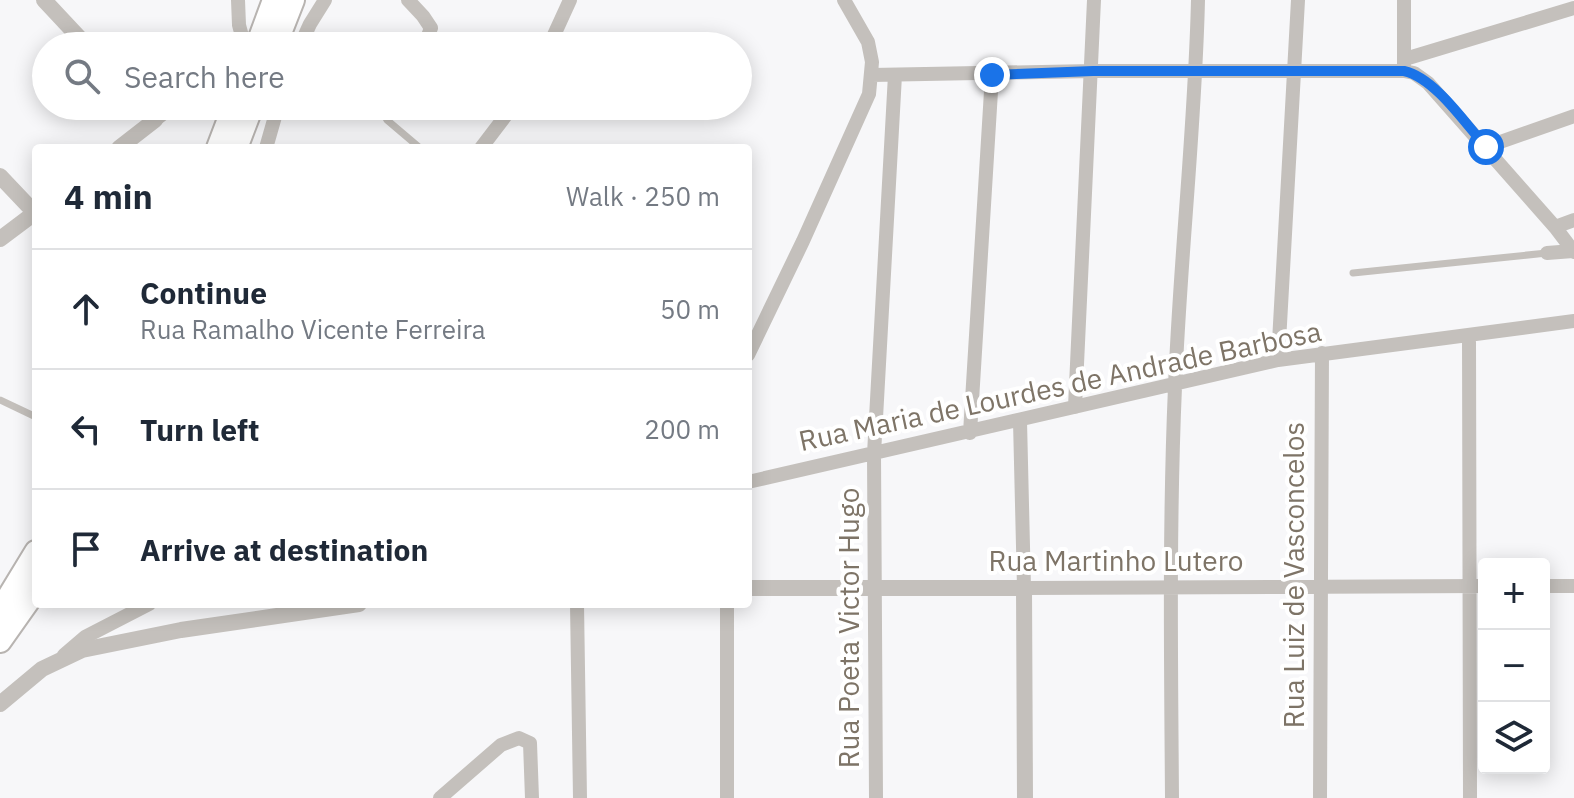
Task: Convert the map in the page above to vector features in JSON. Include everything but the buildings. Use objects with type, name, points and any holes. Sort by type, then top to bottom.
[{"type":"highway","points":[[256,32],[274,0]]},
{"type":"highway","points":[[280,32],[293,0]]},
{"type":"highway","points":[[220,144],[229,120]]},
{"type":"highway","points":[[238,144],[247,120]]},
{"type":"highway","points":[[0,611],[32,559]]},
{"type":"highway","points":[[0,641],[32,596]]},
{"type":"street","points":[[44,0],[74,32]]},
{"type":"street","points":[[238,0],[239,25],[242,32]]},
{"type":"street","points":[[306,32],[325,0]]},
{"type":"street","points":[[408,0],[423,16],[431,28],[429,32]]},
{"type":"street","points":[[555,32],[570,0]]},
{"type":"street","points":[[752,334],[803,241],[869,94],[872,75],[868,42],[844,0]]},
{"type":"street","points":[[1075,407],[1094,0]]},
{"type":"street","points":[[1172,798],[1170,586],[1175,385],[1198,0]]},
{"type":"street","points":[[1278,360],[1298,0]]},
{"type":"street","points":[[1404,0],[1404,65]]},
{"type":"street","points":[[872,75],[1295,71],[1404,65],[1574,8]]},
{"type":"street","points":[[1404,65],[1428,83],[1574,251]]},
{"type":"street","name":"Rua Poeta Victor Hugo","points":[[876,798],[874,454],[895,75]]},
{"type":"street","points":[[970,433],[992,75]]},
{"type":"street","points":[[1486,147],[1574,116]]},
{"type":"street","points":[[124,144],[155,120]]},
{"type":"street","points":[[267,144],[274,120]]},
{"type":"street","points":[[484,144],[503,120]]},
{"type":"street","points":[[492,135],[498,144]]},
{"type":"street","points":[[0,176],[32,210]]},
{"type":"street","points":[[0,239],[32,215]]},
{"type":"street","points":[[1555,227],[1574,220]]},
{"type":"street","points":[[1547,253],[1574,251]]},
{"type":"street","name":"Rua Maria de Lourdes de Andrade Barbosa","points":[[752,481],[1278,360],[1574,321]]},
{"type":"street","points":[[1469,336],[1478,586],[1470,798]]},
{"type":"street","name":"Rua Luiz de Vasconcelos","points":[[1320,798],[1322,353]]},
{"type":"street","points":[[1020,421],[1025,798]]},
{"type":"street","name":"Rua Martinho Lutero","points":[[752,588],[1478,586]]},
{"type":"street","points":[[1550,586],[1574,586]]},
{"type":"street","points":[[0,704],[85,637],[141,608]]},
{"type":"street","points":[[59,659],[95,647],[181,630],[332,608]]},
{"type":"street","points":[[577,608],[580,798]]},
{"type":"street","points":[[727,608],[727,798]]},
{"type":"street","points":[[440,798],[453,792],[493,751],[511,740],[525,739],[530,743],[532,754],[532,798]]},
{"type":"lane","points":[[387,120],[415,144]]},
{"type":"lane","points":[[1353,273],[1547,253]]},
{"type":"lane","points":[[0,400],[32,415]]},
{"type":"route","points":[[992,75],[1093,71],[1404,71],[1414,73],[1428,83],[1486,147]]}]
